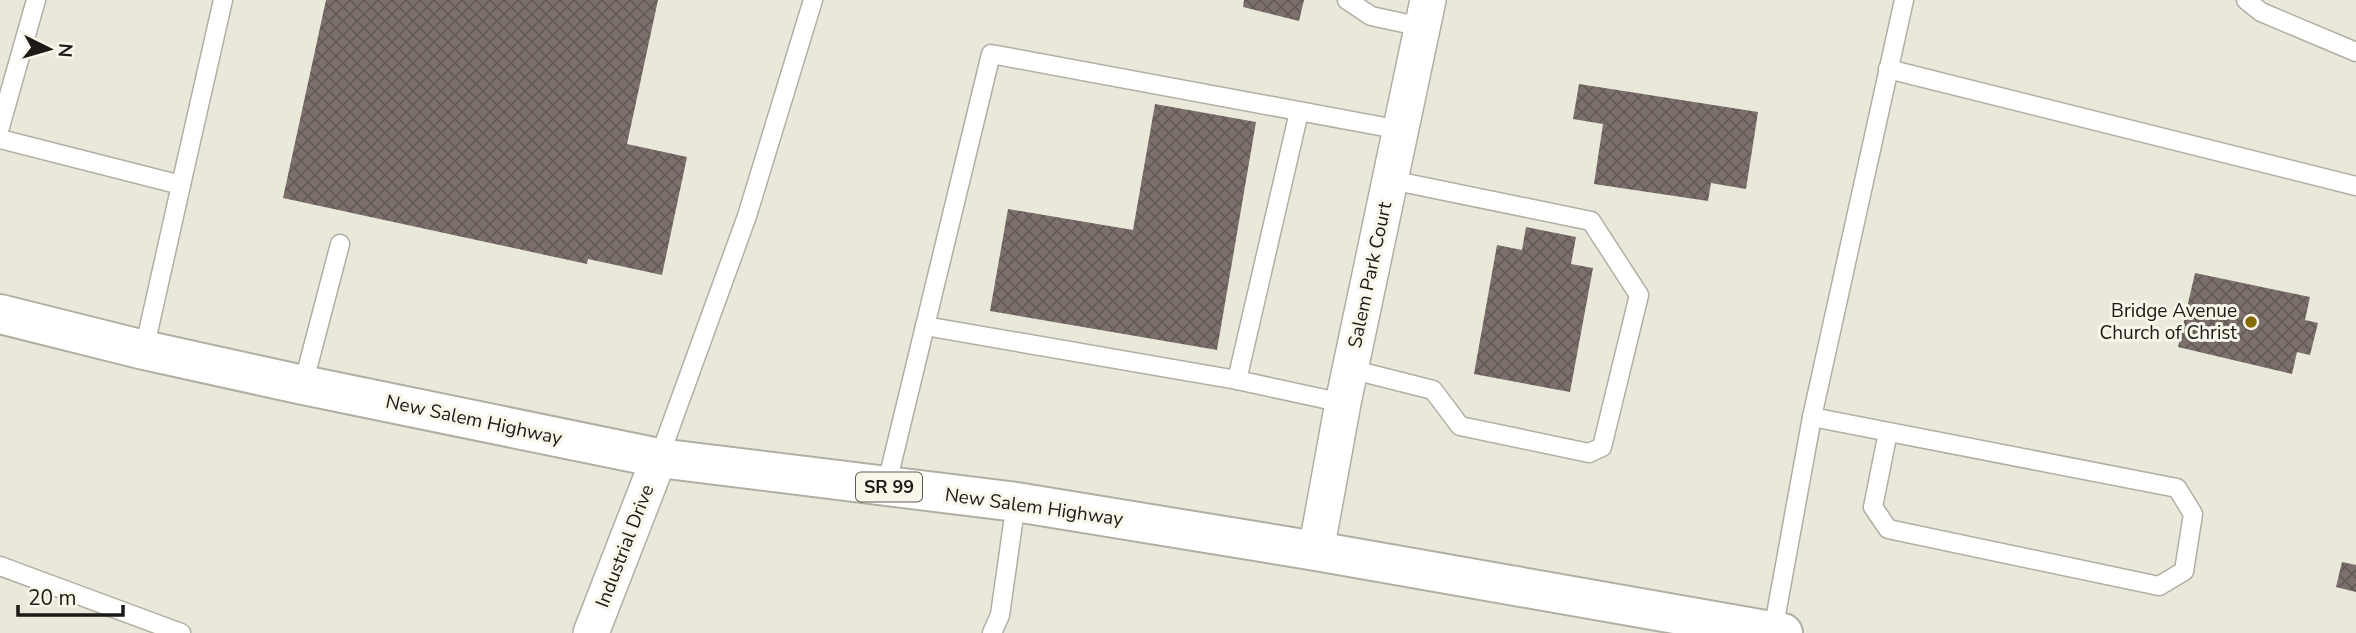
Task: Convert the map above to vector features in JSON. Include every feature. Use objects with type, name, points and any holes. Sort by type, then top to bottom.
[{"type":"main road","name":"New Salem Highway","points":[[0,314],[144,350],[303,385],[659,458],[1016,502],[1316,551],[1778,632]]},
{"type":"street","name":"Salem Park Court","points":[[1316,551],[1343,403],[1425,14]]},
{"type":"street","name":"Industrial Drive","points":[[591,633],[659,458]]},
{"type":"lane","points":[[0,127],[36,0]]},
{"type":"lane","points":[[144,350],[223,0]]},
{"type":"lane","points":[[659,458],[747,216],[813,0]]},
{"type":"lane","points":[[1347,0],[1371,16],[1425,14]]},
{"type":"lane","points":[[1778,632],[1812,418],[1904,0]]},
{"type":"lane","points":[[2246,0],[2261,12],[2356,52]]},
{"type":"lane","points":[[886,486],[991,54],[1401,130]]},
{"type":"lane","points":[[1888,69],[2356,186]]},
{"type":"lane","points":[[1237,380],[1299,112]]},
{"type":"lane","points":[[0,139],[181,185]]},
{"type":"lane","points":[[1350,369],[1433,390],[1460,425],[1589,453],[1602,447],[1639,295],[1591,221],[1391,180]]},
{"type":"lane","points":[[303,385],[340,244]]},
{"type":"lane","points":[[925,327],[1237,380],[1343,403]]},
{"type":"lane","points":[[1812,418],[1888,432],[2176,488],[2193,514],[2184,571],[2159,586],[1888,529],[1873,507],[1888,432]]},
{"type":"lane","points":[[992,633],[1000,615],[1016,502]]},
{"type":"lane","points":[[0,566],[181,633]]},
{"type":"building","points":[[326,0],[658,0],[627,144],[687,157],[662,275],[588,259],[587,264],[283,198]]},
{"type":"building","points":[[1244,0],[1304,0],[1299,21],[1243,7]]},
{"type":"building","points":[[1579,84],[1758,112],[1746,189],[1711,183],[1708,201],[1594,184],[1603,124],[1573,119]]},
{"type":"building","points":[[1155,104],[1256,122],[1217,350],[990,311],[1008,209],[1133,230]]},
{"type":"building","points":[[1526,227],[1576,237],[1571,264],[1593,268],[1570,392],[1474,374],[1497,245],[1522,250]]},
{"type":"building","points":[[2195,273],[2310,297],[2305,320],[2318,323],[2310,355],[2297,352],[2292,374],[2178,347]]},
{"type":"building","points":[[2342,562],[2356,565],[2356,592],[2336,587]]},
{"type":"place","name":"Bridge Avenue Church of Christ","points":[[2251,322]]}]
